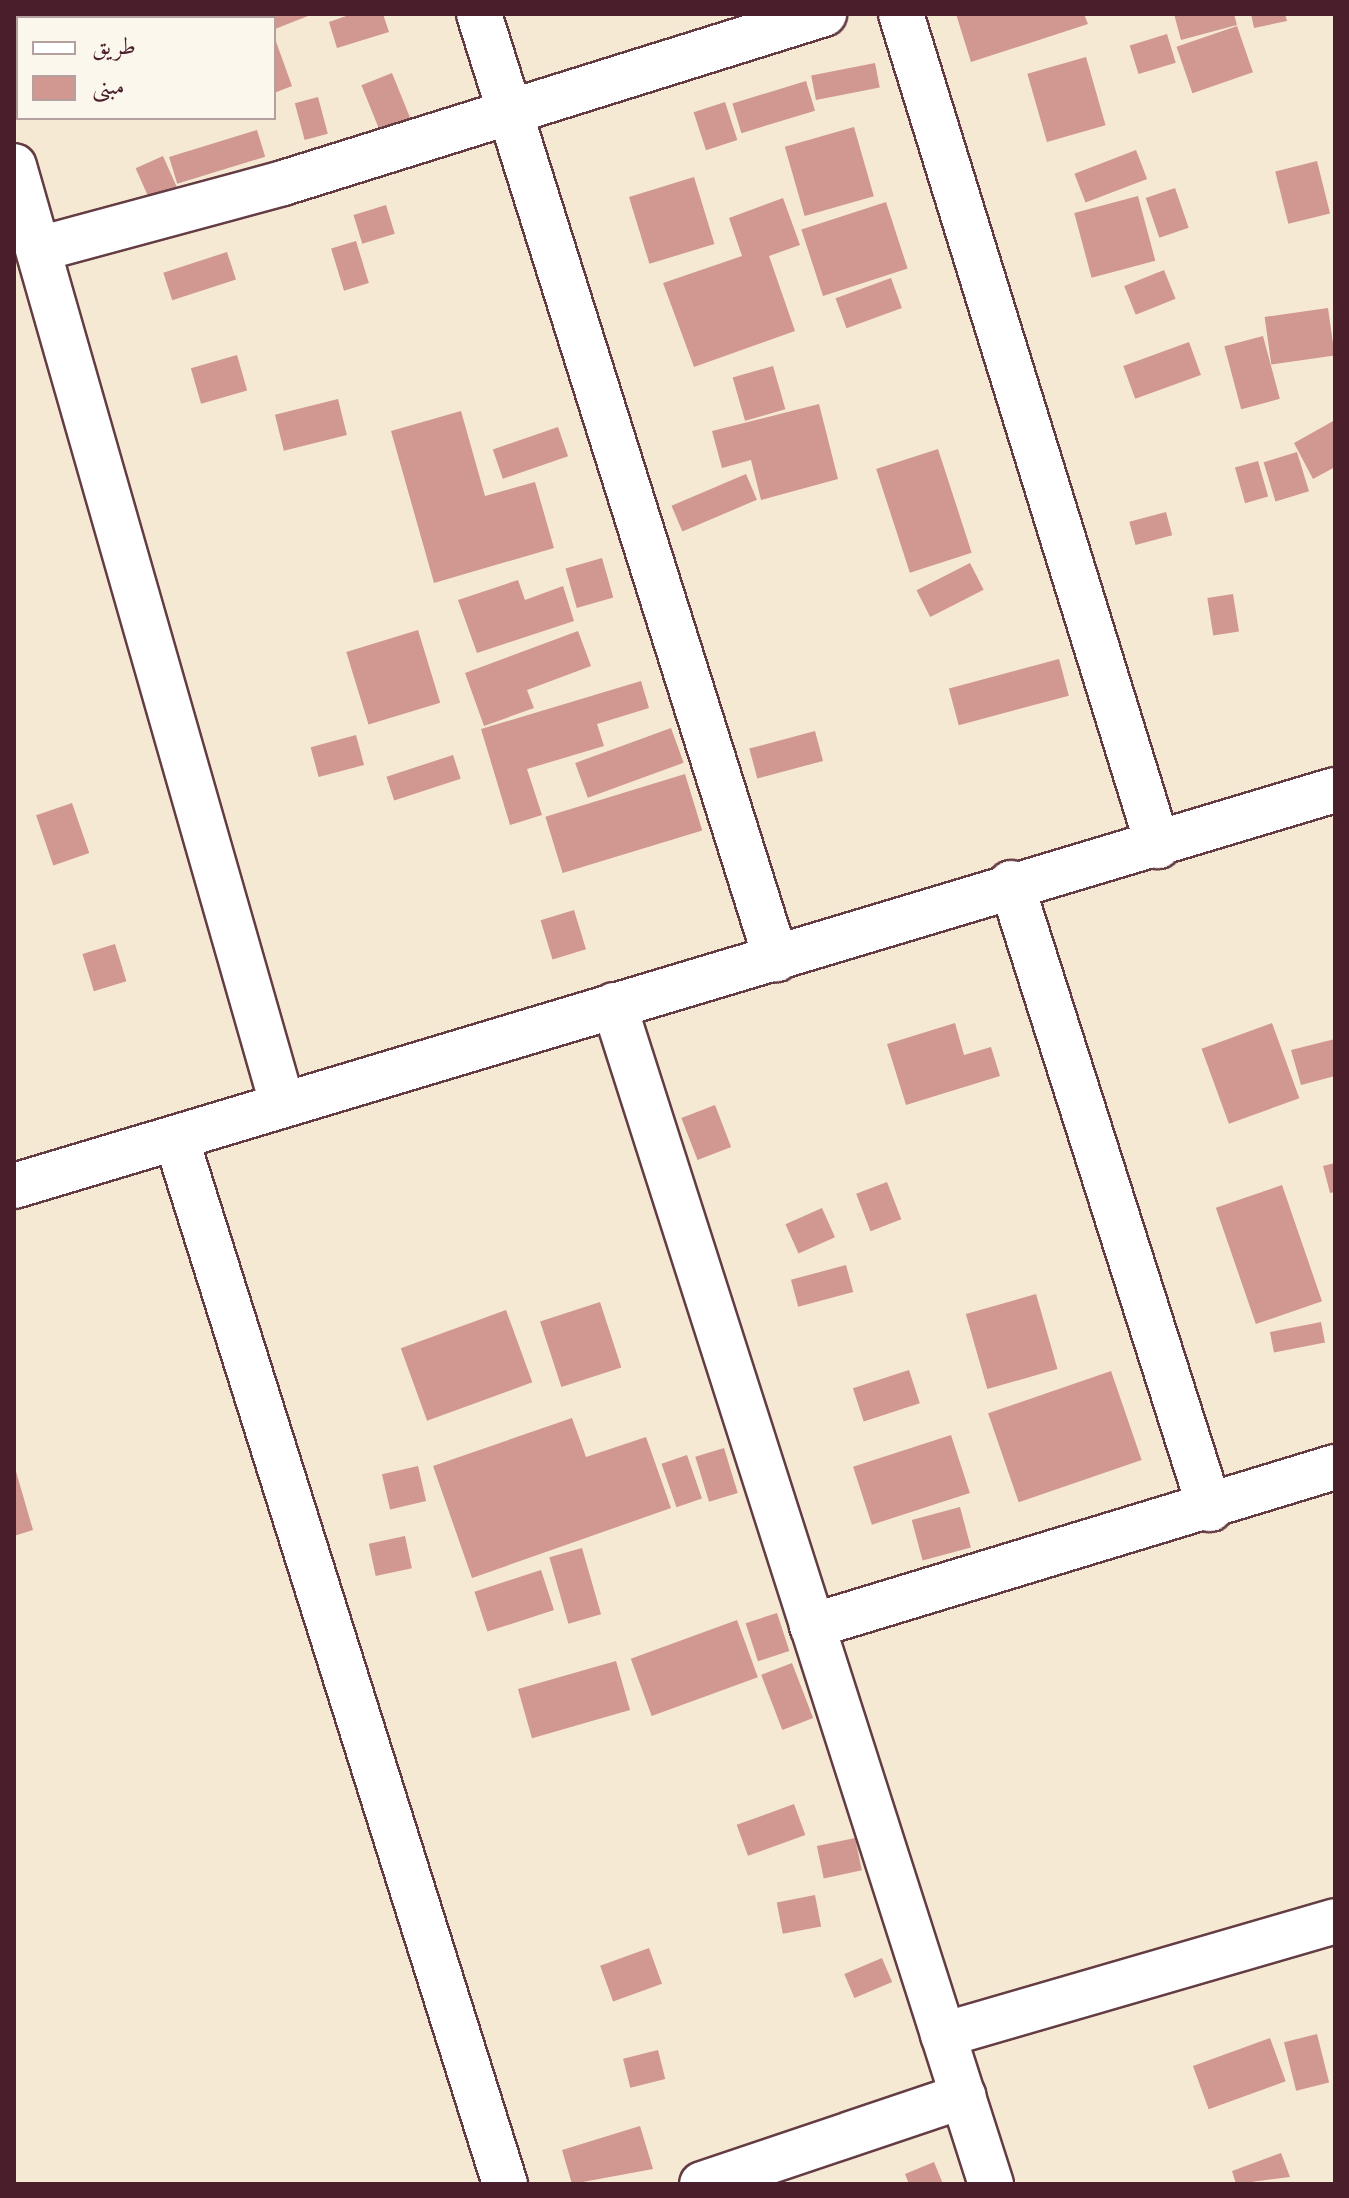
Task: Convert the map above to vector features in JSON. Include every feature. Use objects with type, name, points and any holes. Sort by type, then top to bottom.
[{"type":"street","points":[[479,14],[776,959]]},
{"type":"street","points":[[39,249],[509,114],[824,14]]},
{"type":"street","points":[[901,14],[1158,846]]},
{"type":"street","points":[[14,166],[282,1103]]},
{"type":"street","points":[[14,1186],[282,1103],[776,959],[1011,883],[1158,846],[1335,790]]},
{"type":"street","points":[[1011,883],[1210,1509]]},
{"type":"street","points":[[614,1005],[991,2184]]},
{"type":"street","points":[[176,1138],[505,2184]]},
{"type":"street","points":[[812,1626],[1210,1509],[1335,1467]]},
{"type":"street","points":[[943,2035],[1333,1929]]},
{"type":"street","points":[[702,2184],[964,2096]]},
{"type":"building","points":[[313,14],[276,29],[276,16],[271,16]]},
{"type":"building","points":[[352,14],[383,14],[389,32],[337,48],[329,22]]},
{"type":"building","points":[[956,14],[1084,14],[1088,24],[971,62]]},
{"type":"building","points":[[1174,14],[1234,14],[1237,25],[1181,40]]},
{"type":"building","points":[[1251,14],[1285,14],[1287,21],[1254,28]]},
{"type":"building","points":[[1237,26],[1253,72],[1192,93],[1176,47]]},
{"type":"building","points":[[1167,34],[1176,63],[1138,74],[1130,45]]},
{"type":"building","points":[[276,42],[292,86],[276,92]]},
{"type":"building","points":[[1086,57],[1106,125],[1047,142],[1027,74]]},
{"type":"building","points":[[875,63],[880,88],[816,100],[811,75]]},
{"type":"building","points":[[392,73],[410,118],[379,130],[361,85]]},
{"type":"building","points":[[806,81],[815,111],[741,133],[732,104]]},
{"type":"building","points":[[318,97],[328,134],[305,140],[295,103]]},
{"type":"building","points":[[725,102],[737,140],[706,150],[694,112]]},
{"type":"building","points":[[854,127],[874,196],[805,216],[785,147]]},
{"type":"building","points":[[257,130],[265,157],[177,184],[169,157]]},
{"type":"building","points":[[1136,150],[1147,179],[1085,203],[1074,174]]},
{"type":"building","points":[[163,156],[178,190],[151,202],[136,168]]},
{"type":"building","points":[[1317,161],[1330,213],[1288,224],[1275,171]]},
{"type":"building","points":[[694,177],[714,244],[649,264],[629,197]]},
{"type":"building","points":[[1175,188],[1189,228],[1159,238],[1146,198]]},
{"type":"building","points":[[1138,196],[1155,261],[1092,278],[1074,213]]},
{"type":"building","points":[[783,198],[800,245],[769,256],[795,331],[694,367],[663,283],[742,256],[729,218]]},
{"type":"building","points":[[886,202],[908,269],[823,296],[801,230]]},
{"type":"building","points":[[386,205],[395,234],[362,244],[353,215]]},
{"type":"building","points":[[356,241],[369,283],[344,291],[331,249]]},
{"type":"building","points":[[227,252],[236,280],[172,300],[163,273]]},
{"type":"building","points":[[1164,270],[1176,299],[1136,315],[1124,286]]},
{"type":"building","points":[[891,278],[902,308],[847,328],[836,298]]},
{"type":"building","points":[[1328,308],[1335,356],[1271,364],[1265,317]]},
{"type":"building","points":[[1263,336],[1280,399],[1241,409],[1224,346]]},
{"type":"building","points":[[1189,342],[1201,375],[1135,399],[1123,366]]},
{"type":"building","points":[[237,355],[247,391],[201,404],[191,368]]},
{"type":"building","points":[[773,366],[785,409],[745,421],[733,378]]},
{"type":"building","points":[[338,399],[347,435],[284,451],[275,415]]},
{"type":"building","points":[[819,404],[838,479],[761,500],[751,460],[722,468],[712,431]]},
{"type":"building","points":[[461,411],[485,496],[535,482],[554,548],[434,583],[391,431]]},
{"type":"building","points":[[1335,420],[1335,467],[1313,479],[1294,443]]},
{"type":"building","points":[[558,427],[568,456],[503,479],[493,449]]},
{"type":"building","points":[[938,449],[972,553],[910,573],[876,469]]},
{"type":"building","points":[[1297,452],[1309,491],[1276,501],[1264,462]]},
{"type":"building","points":[[1258,461],[1268,497],[1245,503],[1235,468]]},
{"type":"building","points":[[746,474],[757,500],[682,531],[671,506]]},
{"type":"building","points":[[1166,512],[1172,535],[1136,545],[1129,522]]},
{"type":"building","points":[[602,558],[613,597],[577,608],[565,568]]},
{"type":"building","points":[[970,563],[984,590],[930,617],[917,590]]},
{"type":"building","points":[[518,580],[525,600],[563,586],[574,621],[477,653],[458,600]]},
{"type":"building","points":[[1233,594],[1239,632],[1213,636],[1207,598]]},
{"type":"building","points":[[418,630],[440,703],[368,725],[346,652]]},
{"type":"building","points":[[578,631],[591,666],[527,690],[534,708],[484,726],[465,673]]},
{"type":"building","points":[[1059,659],[1069,696],[959,725],[949,689]]},
{"type":"building","points":[[641,681],[649,708],[597,724],[604,746],[527,769],[542,815],[510,825],[481,729]]},
{"type":"building","points":[[671,728],[684,763],[588,798],[575,763]]},
{"type":"building","points":[[815,731],[823,761],[757,779],[749,749]]},
{"type":"building","points":[[356,735],[364,765],[319,777],[311,747]]},
{"type":"building","points":[[453,755],[461,779],[394,800],[386,777]]},
{"type":"building","points":[[685,774],[702,830],[563,873],[545,817]]},
{"type":"building","points":[[72,803],[89,853],[53,865],[36,815]]},
{"type":"building","points":[[574,910],[586,949],[553,959],[541,920]]},
{"type":"building","points":[[115,944],[126,981],[94,991],[82,954]]},
{"type":"building","points":[[955,1023],[964,1055],[991,1047],[1000,1076],[906,1105],[887,1044]]},
{"type":"building","points":[[1272,1023],[1299,1098],[1229,1124],[1202,1049]]},
{"type":"building","points":[[1335,1039],[1335,1076],[1301,1085],[1291,1050]]},
{"type":"building","points":[[715,1105],[731,1147],[698,1160],[681,1118]]},
{"type":"building","points":[[1335,1163],[1335,1192],[1330,1193],[1323,1166]]},
{"type":"building","points":[[887,1182],[901,1219],[871,1231],[856,1194]]},
{"type":"building","points":[[1282,1185],[1322,1301],[1256,1324],[1216,1208]]},
{"type":"building","points":[[822,1208],[835,1237],[798,1254],[785,1224]]},
{"type":"building","points":[[846,1265],[853,1292],[798,1307],[791,1280]]},
{"type":"building","points":[[1036,1294],[1057,1369],[987,1389],[966,1314]]},
{"type":"building","points":[[600,1302],[621,1368],[561,1387],[540,1321]]},
{"type":"building","points":[[506,1310],[532,1382],[427,1421],[401,1348]]},
{"type":"building","points":[[1321,1322],[1325,1343],[1274,1353],[1270,1332]]},
{"type":"building","points":[[909,1370],[920,1403],[864,1422],[853,1388]]},
{"type":"building","points":[[1111,1371],[1142,1460],[1019,1502],[988,1413]]},
{"type":"building","points":[[572,1418],[586,1457],[646,1437],[671,1508],[472,1578],[433,1466]]},
{"type":"building","points":[[951,1435],[970,1493],[872,1525],[853,1467]]},
{"type":"building","points":[[724,1448],[738,1493],[709,1502],[695,1457]]},
{"type":"building","points":[[687,1455],[702,1498],[676,1507],[661,1464]]},
{"type":"building","points":[[418,1466],[426,1501],[390,1509],[382,1474]]},
{"type":"building","points":[[14,1469],[33,1530],[14,1536]]},
{"type":"building","points":[[960,1507],[971,1548],[923,1561],[912,1520]]},
{"type":"building","points":[[405,1536],[412,1568],[376,1576],[369,1544]]},
{"type":"building","points":[[582,1548],[601,1614],[568,1624],[549,1557]]},
{"type":"building","points":[[541,1570],[554,1610],[487,1632],[474,1592]]},
{"type":"building","points":[[777,1613],[789,1651],[758,1661],[746,1623]]},
{"type":"building","points":[[737,1620],[758,1677],[652,1716],[631,1659]]},
{"type":"building","points":[[616,1661],[630,1710],[532,1738],[518,1689]]},
{"type":"building","points":[[792,1663],[813,1718],[782,1730],[761,1675]]},
{"type":"building","points":[[794,1804],[805,1835],[748,1856],[737,1825]]},
{"type":"building","points":[[855,1838],[862,1870],[824,1878],[817,1846]]},
{"type":"building","points":[[815,1895],[821,1926],[783,1934],[777,1902]]},
{"type":"building","points":[[649,1948],[662,1984],[613,2001],[600,1966]]},
{"type":"building","points":[[882,1958],[892,1982],[854,1998],[844,1974]]},
{"type":"building","points":[[1317,2034],[1329,2083],[1296,2091],[1284,2042]]},
{"type":"building","points":[[1270,2038],[1286,2081],[1209,2109],[1193,2066]]},
{"type":"building","points":[[658,2050],[665,2079],[630,2088],[623,2059]]},
{"type":"building","points":[[640,2126],[653,2169],[572,2184],[562,2150]]},
{"type":"building","points":[[1281,2153],[1290,2177],[1236,2184],[1232,2171]]},
{"type":"building","points":[[934,2162],[943,2184],[909,2184],[905,2174]]}]
